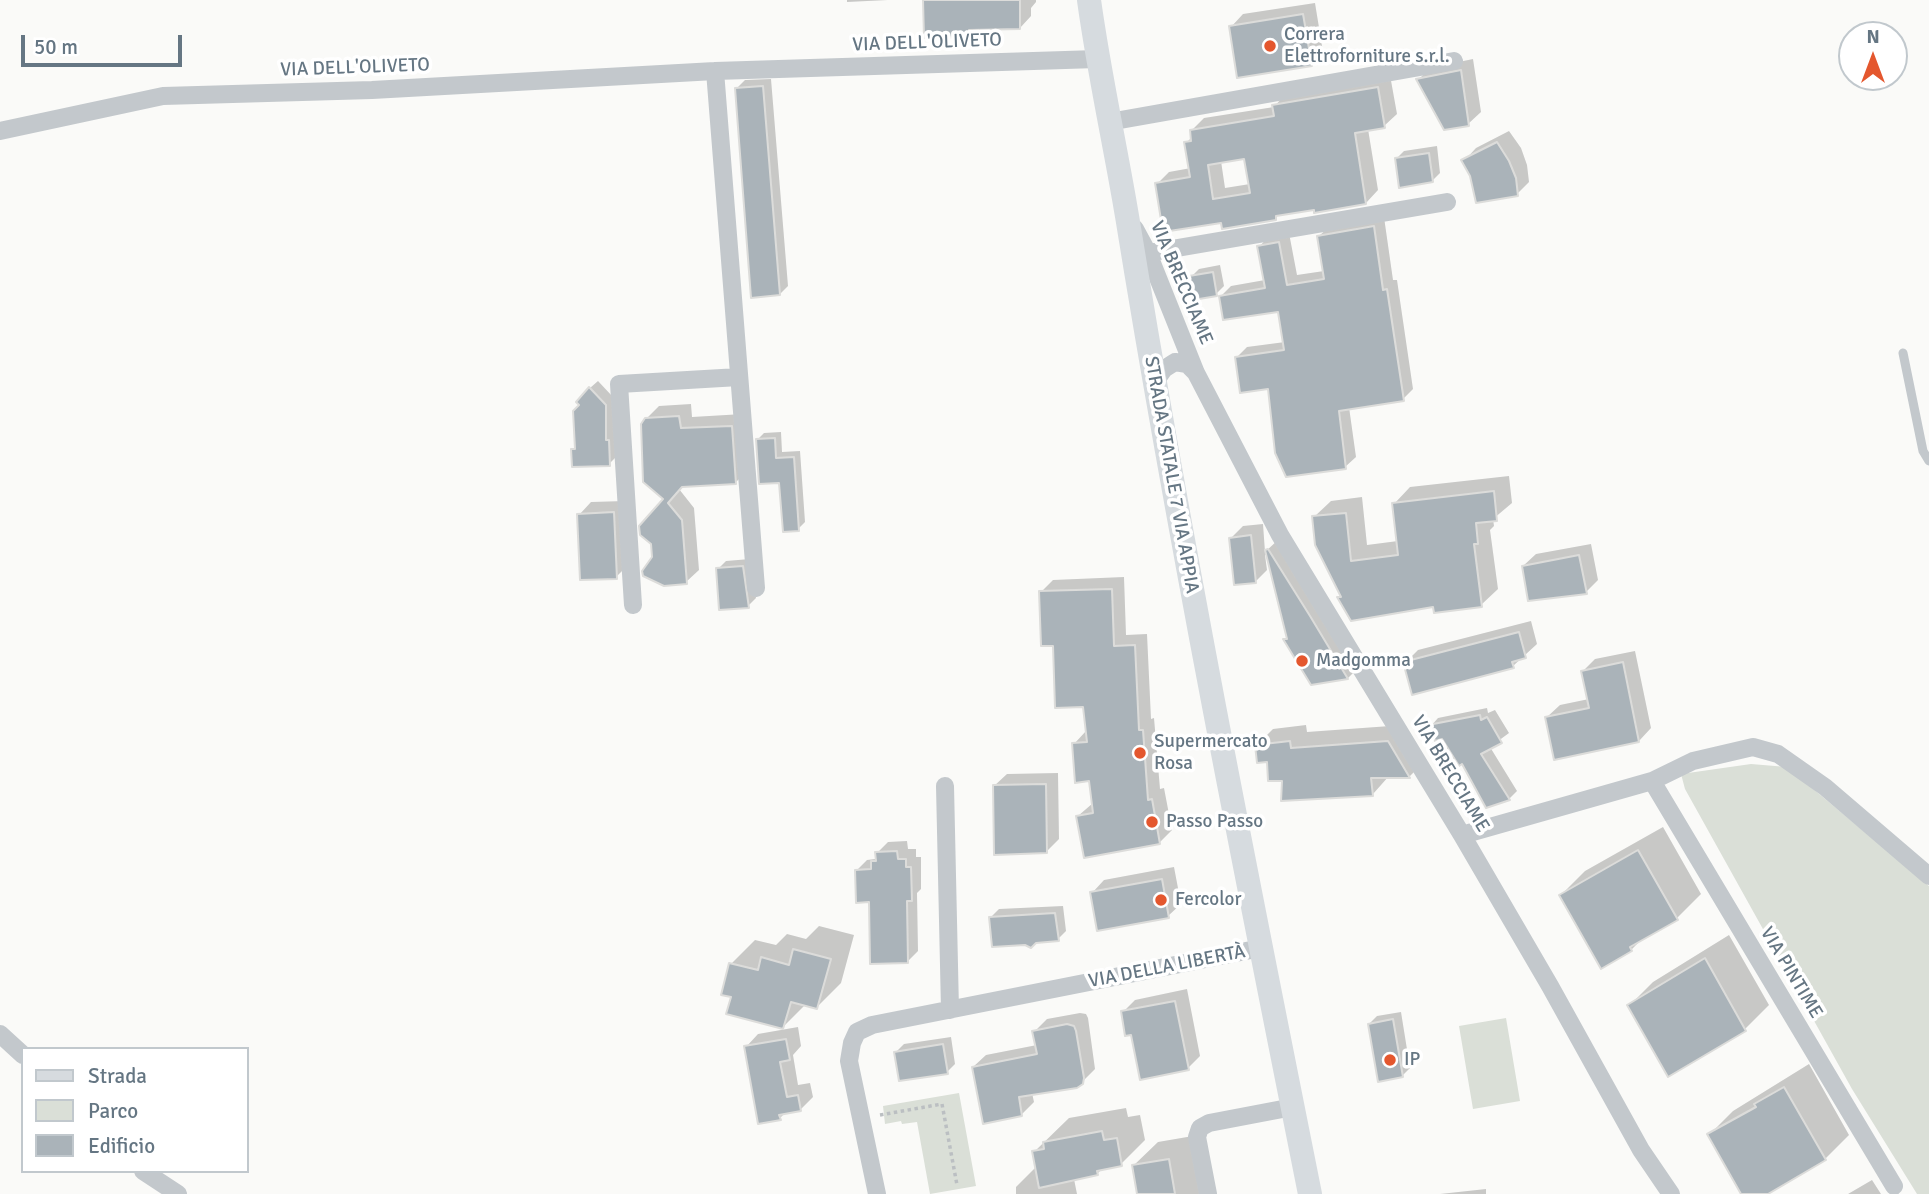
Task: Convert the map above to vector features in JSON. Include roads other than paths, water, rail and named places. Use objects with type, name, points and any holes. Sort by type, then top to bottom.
[{"type":"main road","name":"STRADA STATALE 7 VIA APPIA","points":[[1089,0],[1154,383],[1261,948]]},
{"type":"main road","name":"VIA DELLA LIBERTÀ","points":[[1261,948],[1310,1194]]},
{"type":"street","name":"VIA DELL'OLIVETO","points":[[0,131],[163,96],[372,90],[715,71],[1097,59]]},
{"type":"street","points":[[1109,122],[1454,61]]},
{"type":"street","points":[[715,71],[756,588]]},
{"type":"street","points":[[1148,253],[1447,202]]},
{"type":"street","name":"VIA BRECCIAME","points":[[1126,211],[1148,253],[1196,373],[1280,535],[1462,835],[1641,1150],[1671,1194]]},
{"type":"street","name":"VIA BRECCIAME","points":[[1154,383],[1164,369],[1175,362],[1187,364],[1196,373]]},
{"type":"street","points":[[633,605],[619,384],[739,377]]},
{"type":"street","points":[[1462,835],[1653,781],[1693,761],[1753,747],[1778,754],[1825,787],[1929,876]]},
{"type":"street","name":"VIA PINTIME","points":[[1653,781],[1894,1186]]},
{"type":"street","points":[[945,786],[950,1010]]},
{"type":"street","name":"VIA DELLA LIBERTÀ","points":[[877,1194],[849,1061],[857,1032],[872,1025],[1261,948]]},
{"type":"street","points":[[0,1034],[21,1053]]},
{"type":"street","points":[[1208,1194],[1197,1137],[1200,1128],[1209,1123],[1293,1107]]},
{"type":"street","points":[[146,1173],[178,1194]]},
{"type":"lane","points":[[1903,353],[1923,452],[1929,461]]},
{"type":"place","name":"Correra Elettroforniture s.r.l.","points":[[1270,46]]},
{"type":"place","name":"Madgomma","points":[[1302,661]]},
{"type":"place","name":"Supermercato Rosa","points":[[1140,753]]},
{"type":"place","name":"Passo Passo","points":[[1152,822]]},
{"type":"place","name":"Fercolor","points":[[1161,900]]},
{"type":"place","name":"IP","points":[[1390,1060]]}]
